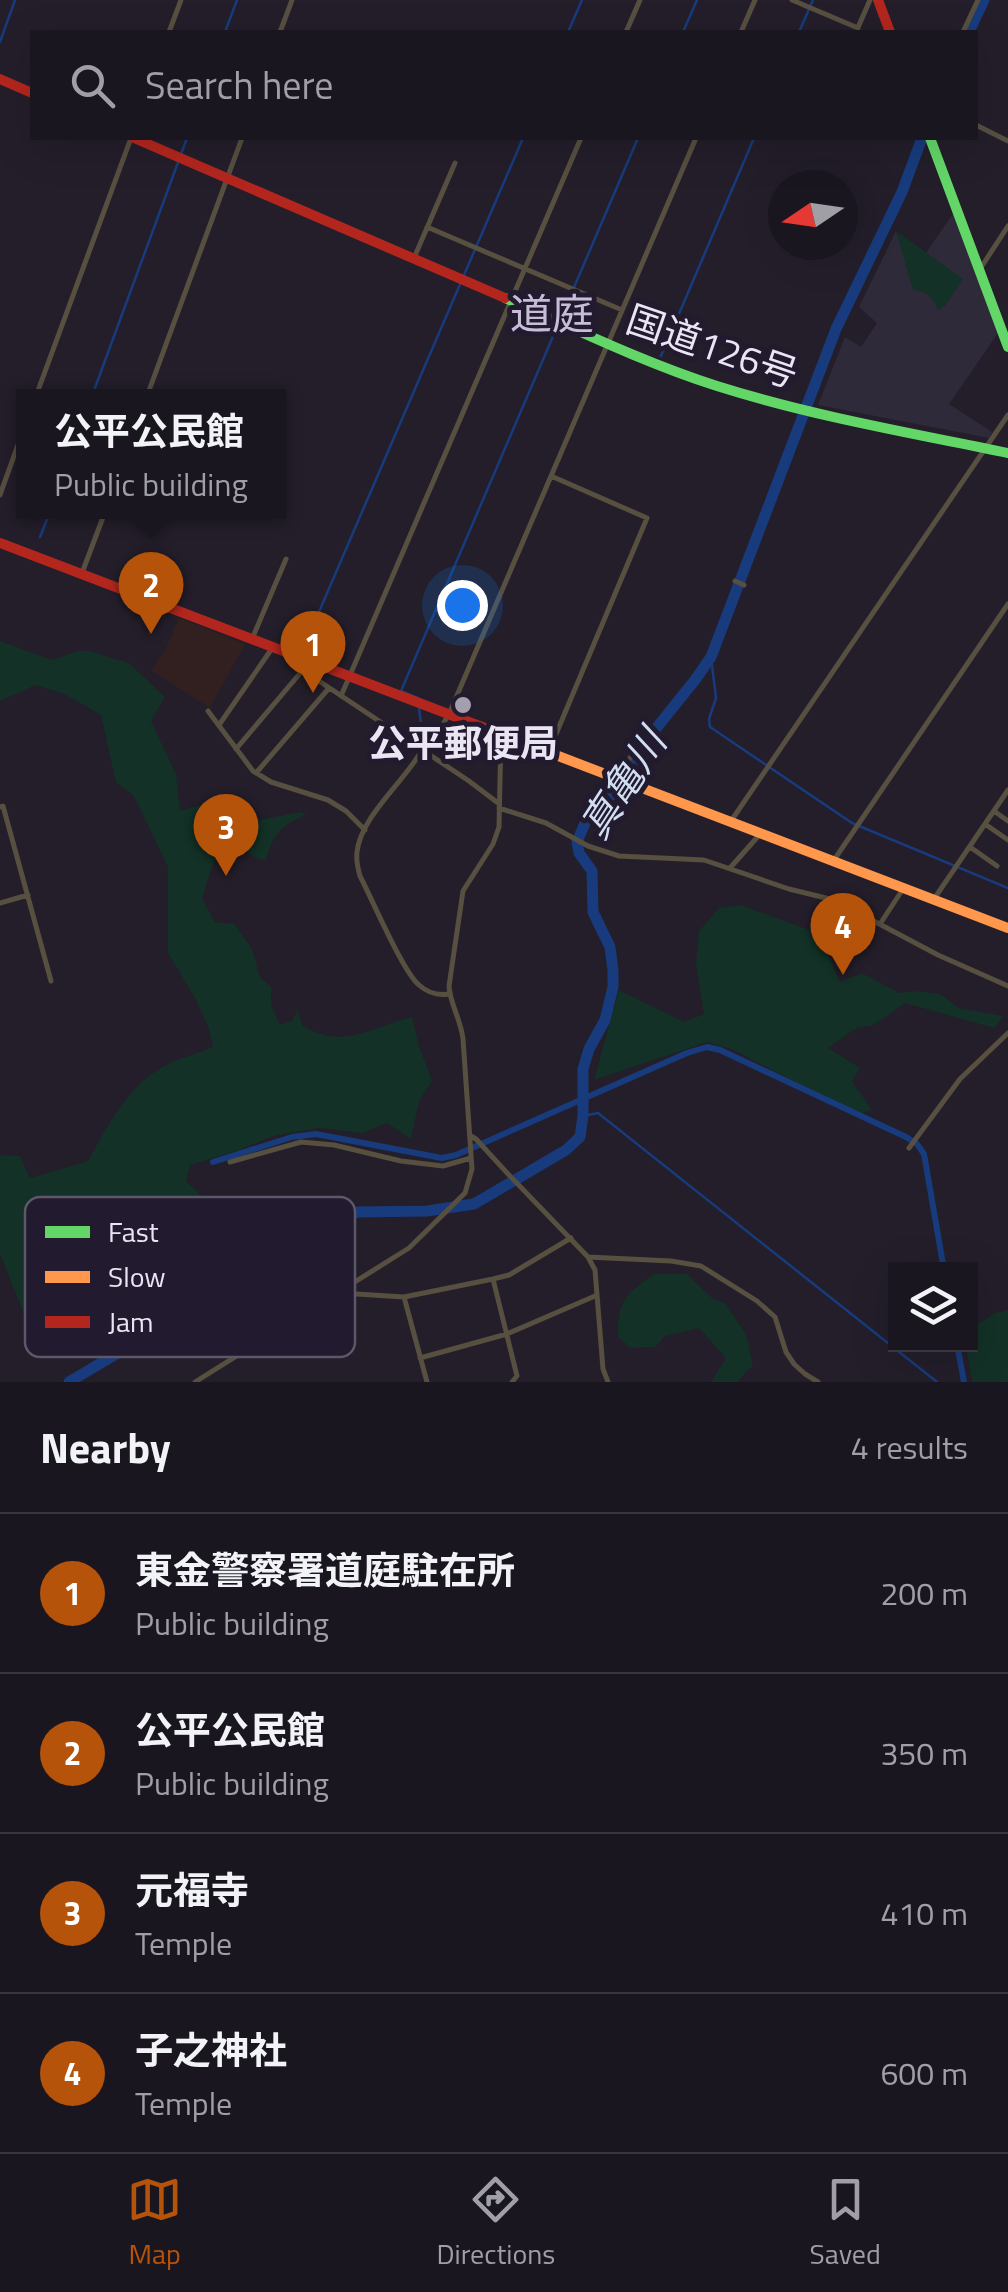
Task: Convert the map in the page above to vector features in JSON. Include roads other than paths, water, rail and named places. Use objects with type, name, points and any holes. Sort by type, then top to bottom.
[{"type":"main road","points":[[878,0],[889,30]]},
{"type":"main road","points":[[0,79],[30,92]]},
{"type":"main road","name":"国道126号","points":[[137,140],[608,343],[715,385],[805,410],[1008,453]]},
{"type":"main road","points":[[931,140],[1008,347]]},
{"type":"main road","points":[[0,543],[1008,928]]},
{"type":"street","points":[[170,30],[181,0]]},
{"type":"street","points":[[281,30],[292,0]]},
{"type":"street","points":[[627,30],[640,0]]},
{"type":"street","points":[[742,30],[755,0]]},
{"type":"street","points":[[792,0],[857,30],[870,0]]},
{"type":"street","points":[[964,30],[978,0]]},
{"type":"street","points":[[978,127],[1008,140]]},
{"type":"street","points":[[39,389],[131,140]]},
{"type":"street","points":[[150,389],[241,140]]},
{"type":"street","points":[[341,696],[580,140]]},
{"type":"street","points":[[449,994],[430,993],[411,978],[360,876],[356,852],[388,794],[449,714],[695,140]]},
{"type":"street","points":[[414,258],[455,163]]},
{"type":"street","points":[[980,269],[1008,226]]},
{"type":"street","points":[[428,227],[622,310]]},
{"type":"street","points":[[730,821],[1008,414]]},
{"type":"street","points":[[0,495],[16,452]]},
{"type":"street","points":[[548,752],[648,518],[551,476]]},
{"type":"street","points":[[82,573],[102,519]]},
{"type":"street","points":[[252,639],[286,559]]},
{"type":"street","points":[[735,581],[744,585]]},
{"type":"street","points":[[834,860],[1008,604]]},
{"type":"street","points":[[218,725],[273,647]]},
{"type":"street","points":[[295,655],[292,663],[498,805],[546,822],[585,844],[618,856],[704,860],[834,900],[938,955],[1008,986]]},
{"type":"street","points":[[236,749],[302,670]]},
{"type":"street","points":[[256,774],[329,688]]},
{"type":"street","points":[[208,711],[256,774],[328,800],[365,830]]},
{"type":"street","points":[[355,1283],[409,1248],[460,1199],[471,1179],[462,1029],[449,994],[460,905],[468,880],[493,844],[499,828],[501,735]]},
{"type":"street","points":[[616,778],[642,739]]},
{"type":"street","points":[[934,899],[1008,790]]},
{"type":"street","points":[[0,807],[3,806],[51,981]]},
{"type":"street","points":[[994,811],[1008,821]]},
{"type":"street","points":[[985,824],[1008,840]]},
{"type":"street","points":[[730,868],[762,832]]},
{"type":"street","points":[[970,847],[996,866]]},
{"type":"street","points":[[880,924],[904,888]]},
{"type":"street","points":[[0,903],[28,896]]},
{"type":"street","points":[[909,1148],[960,1078],[1008,1033]]},
{"type":"street","points":[[469,1136],[476,1138],[588,1257],[595,1270],[603,1369],[608,1382]]},
{"type":"street","points":[[230,1162],[301,1142],[442,1166],[471,1158]]},
{"type":"street","points":[[355,1294],[404,1297],[510,1275],[571,1238]]},
{"type":"street","points":[[588,1257],[701,1266],[775,1316],[786,1352],[804,1374],[818,1382]]},
{"type":"street","points":[[493,1279],[517,1376],[512,1382]]},
{"type":"street","points":[[420,1358],[507,1334],[597,1295]]},
{"type":"street","points":[[404,1297],[427,1382]]},
{"type":"street","points":[[195,1382],[236,1357]]},
{"type":"waterway","points":[[0,42],[15,0]]},
{"type":"waterway","points":[[226,30],[237,0]]},
{"type":"waterway","points":[[569,30],[582,0]]},
{"type":"waterway","points":[[684,30],[697,0]]},
{"type":"waterway","points":[[800,30],[813,0]]},
{"type":"waterway","name":"真亀川","points":[[970,30],[984,0]]},
{"type":"waterway","points":[[95,389],[186,140]]},
{"type":"waterway","points":[[304,653],[522,140]]},
{"type":"waterway","points":[[418,700],[401,691],[637,140]]},
{"type":"waterway","points":[[661,356],[753,140]]},
{"type":"waterway","name":"真亀川","points":[[355,1213],[427,1211],[474,1204],[566,1150],[580,1137],[583,1069],[605,1020],[613,970],[610,947],[593,912],[592,871],[579,853],[577,842],[585,823],[616,790],[654,731],[711,657],[836,329],[902,192],[921,140]]},
{"type":"waterway","points":[[40,537],[47,519]]},
{"type":"waterway","points":[[711,657],[716,698],[710,727],[852,823],[1008,888]]},
{"type":"waterway","points":[[419,708],[424,747]]},
{"type":"waterway","points":[[213,1162],[292,1137],[316,1134],[442,1158],[456,1155],[707,1047],[917,1144],[924,1154],[943,1262]]},
{"type":"waterway","points":[[583,1116],[598,1113],[937,1382]]},
{"type":"waterway","points":[[958,1352],[964,1382]]},
{"type":"waterway","name":"真亀川","points":[[69,1382],[111,1357]]},
{"type":"place","name":"公平公民館","points":[[151,634]]},
{"type":"place","name":"東金警察署道庭駐在所","points":[[313,693]]},
{"type":"place","name":"公平郵便局","points":[[463,705]]},
{"type":"place","name":"元福寺","points":[[226,876]]},
{"type":"place","name":"子之神社","points":[[843,975]]},
{"type":"district","name":"道庭","points":[[552,314]]}]
